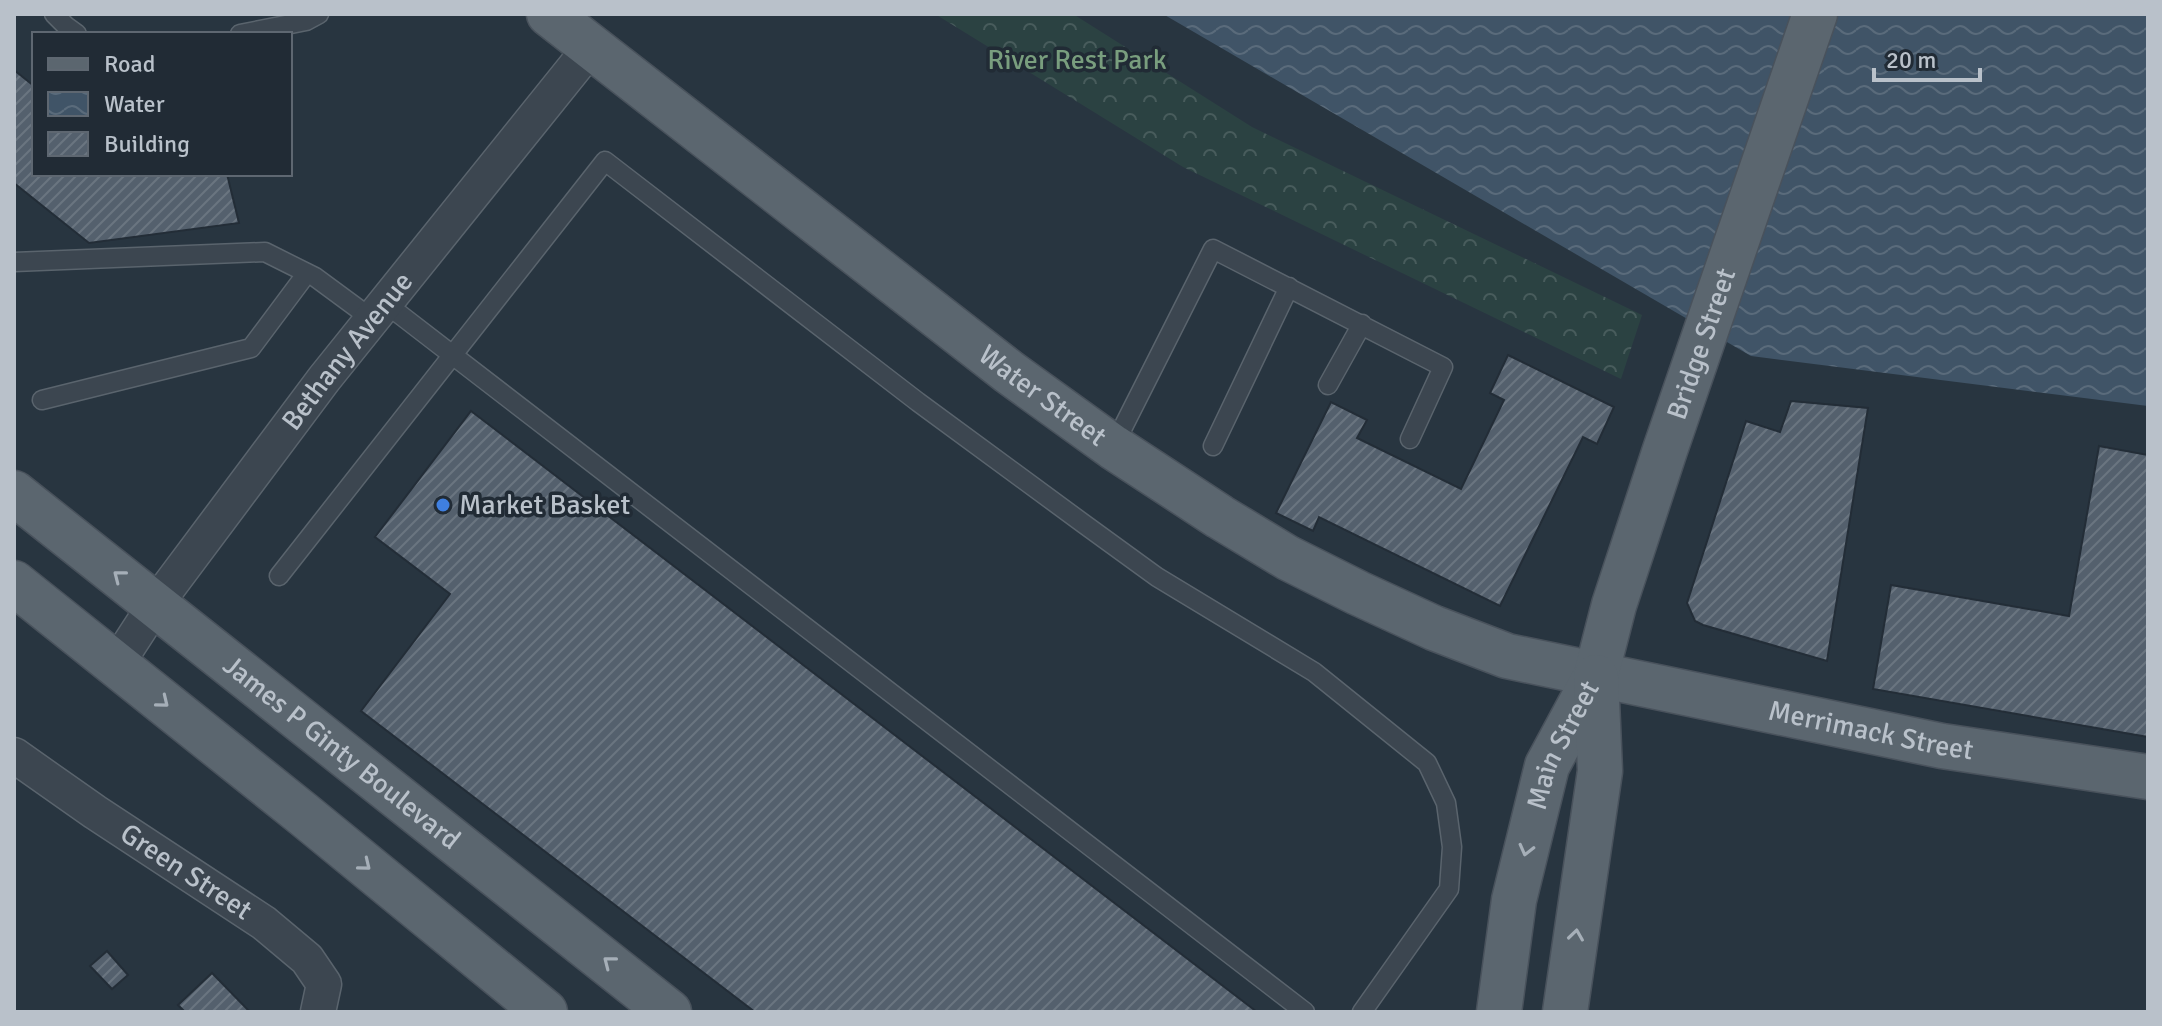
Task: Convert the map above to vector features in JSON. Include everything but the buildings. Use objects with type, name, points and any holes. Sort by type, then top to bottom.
[{"type":"main road","name":"Water Street","points":[[549,14],[1009,372],[1113,447],[1261,542],[1358,593],[1434,628],[1507,656],[1596,675]]},
{"type":"main road","name":"Bridge Street","points":[[1596,675],[1614,605],[1665,450],[1815,14]]},
{"type":"main road","name":"James P Ginty Boulevard","points":[[14,493],[669,1012]]},
{"type":"main road","points":[[14,583],[545,1012]]},
{"type":"main road","name":"Merrimack Street","points":[[1596,675],[1942,746],[2148,777]]},
{"type":"main road","name":"Main Street","points":[[1499,1012],[1514,900],[1547,766],[1596,675]]},
{"type":"main road","name":"Main Street","points":[[1565,1012],[1600,771],[1596,675]]},
{"type":"street","name":"Bethany Avenue","points":[[116,665],[155,605],[324,379],[591,47]]},
{"type":"street","name":"Green Street","points":[[14,755],[264,923],[307,959],[324,984],[318,1012]]},
{"type":"lane","points":[[54,14],[74,32]]},
{"type":"lane","points":[[250,32],[306,21],[319,14]]},
{"type":"lane","points":[[279,576],[605,161],[918,402],[1157,577],[1314,672],[1427,763],[1446,803],[1452,847],[1449,889],[1362,1012]]},
{"type":"lane","points":[[1113,447],[1213,249],[1443,367],[1410,439]]},
{"type":"lane","points":[[14,262],[265,252],[379,311],[451,354],[1305,1012]]},
{"type":"lane","points":[[42,400],[251,348],[307,273]]},
{"type":"lane","points":[[1213,446],[1289,287]]},
{"type":"lane","points":[[1328,385],[1362,324]]},
{"type":"green space","name":"River Rest Park","points":[[935,14],[1073,14],[1252,127],[1642,315],[1621,379],[1183,167]]},
{"type":"water","points":[[1163,14],[2148,14],[2148,406],[1751,356]]},
{"type":"place","name":"Market Basket","points":[[443,505]]}]
